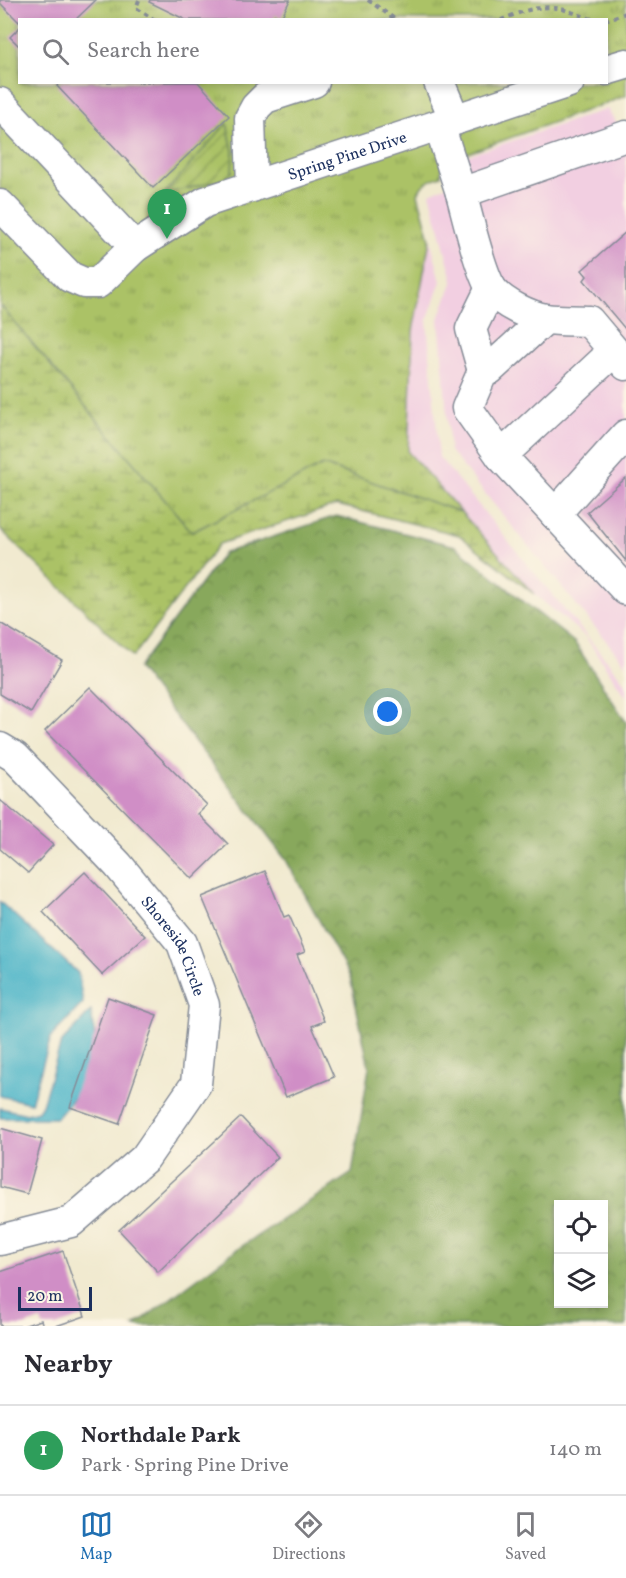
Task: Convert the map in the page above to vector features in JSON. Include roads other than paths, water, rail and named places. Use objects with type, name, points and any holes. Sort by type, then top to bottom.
[{"type":"street","points":[[608,69],[626,63]]},
{"type":"street","points":[[252,187],[250,118],[265,98],[308,84]]},
{"type":"street","points":[[439,84],[460,193],[491,288],[508,303],[545,319],[589,321],[620,358],[501,456]]},
{"type":"street","name":"Spring Pine Drive","points":[[0,205],[70,277],[84,283],[98,283],[135,247],[205,202],[563,84]]},
{"type":"street","points":[[0,103],[135,247]]},
{"type":"street","points":[[460,193],[626,136]]},
{"type":"street","points":[[491,288],[471,329],[483,372],[467,408],[501,456],[626,590]]},
{"type":"street","points":[[483,372],[489,370],[545,319]]},
{"type":"street","points":[[555,513],[626,435]]},
{"type":"street","name":"Shoreside Circle","points":[[0,748],[15,757],[118,865],[182,943],[204,1005],[196,1084],[145,1158],[71,1222],[0,1240]]},
{"type":"water","points":[[0,902],[78,973],[83,1003],[51,1037],[31,1103],[0,1096]]},
{"type":"water","points":[[91,1011],[99,1068],[57,1118],[0,1118],[0,1108],[27,1114],[38,1111],[42,1105],[61,1043]]},
{"type":"place","name":"Northdale Park","points":[[167,239]]}]
